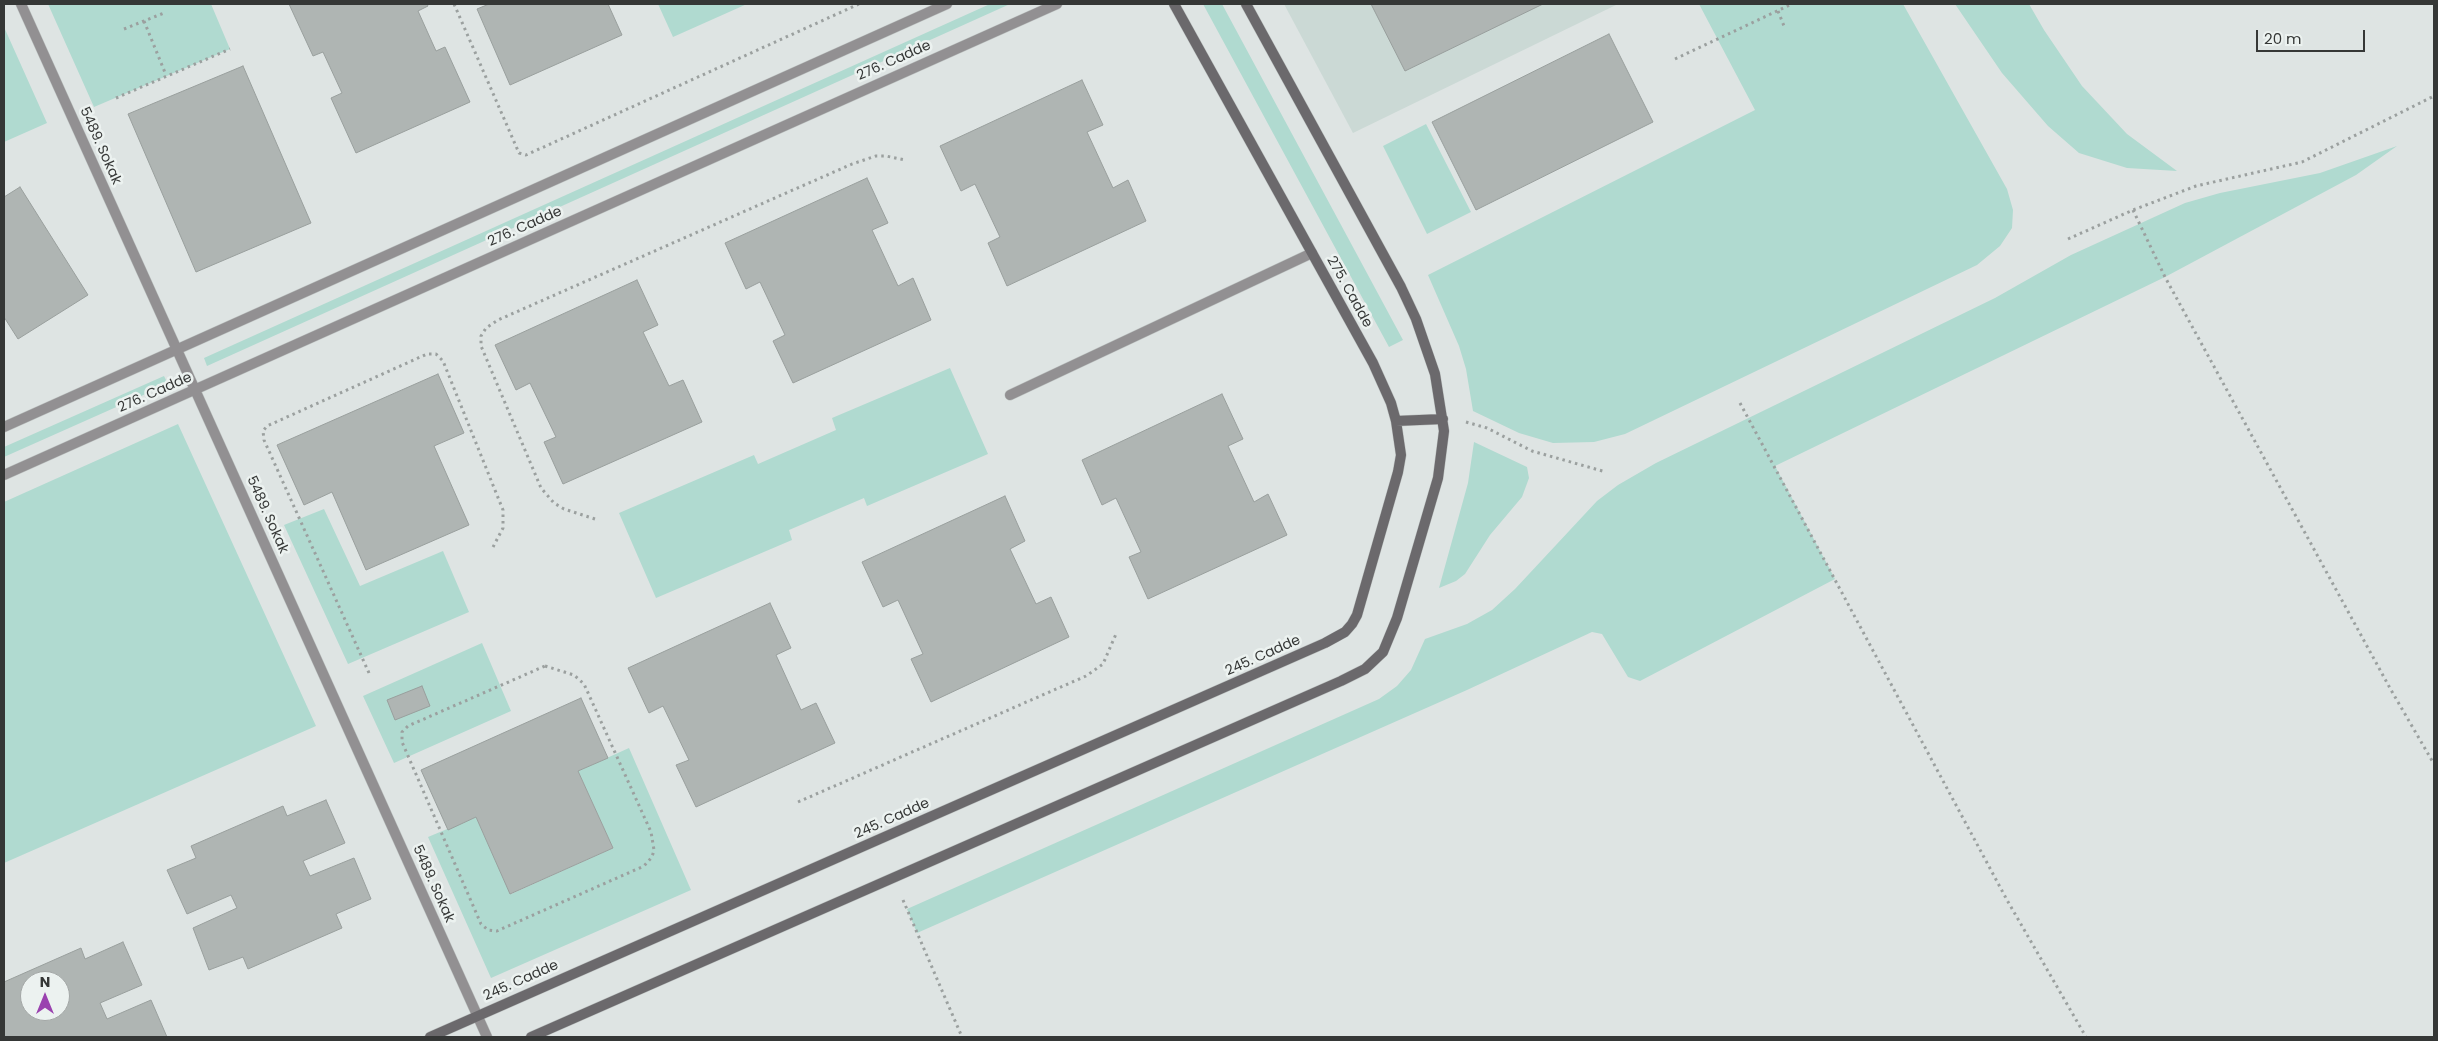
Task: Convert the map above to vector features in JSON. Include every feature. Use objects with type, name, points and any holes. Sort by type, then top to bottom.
[{"type":"street","name":"5489. Sokak","points":[[21,4],[487,1037]]},
{"type":"street","points":[[4,427],[947,4]]},
{"type":"street","name":"276. Cadde","points":[[4,475],[1057,4]]},
{"type":"street","name":"275. Cadde","points":[[1174,4],[1373,363],[1391,403],[1396,421],[1401,455],[1398,472],[1357,615]]},
{"type":"street","points":[[531,1037],[1354,675],[1376,661],[1383,652],[1397,618],[1438,478],[1443,444],[1443,419],[1435,374],[1416,318],[1246,4]]},
{"type":"street","points":[[1010,395],[1312,253]]},
{"type":"street","points":[[1396,421],[1443,419]]},
{"type":"street","name":"245. Cadde","points":[[430,1037],[1325,643],[1346,632],[1357,615]]},
{"type":"path","points":[[454,4],[520,153],[526,155],[859,4]]},
{"type":"path","points":[[1675,59],[1792,4]]},
{"type":"path","points":[[1778,10],[1784,26]]},
{"type":"path","points":[[124,29],[164,13]]},
{"type":"path","points":[[144,21],[166,75]]},
{"type":"path","points":[[116,98],[230,49]]},
{"type":"path","points":[[2068,239],[2133,210],[2196,186],[2302,162],[2434,96]]},
{"type":"path","points":[[595,518],[564,509],[554,503],[541,488],[481,346],[481,336],[486,328],[498,320],[852,164],[876,156],[905,160]]},
{"type":"path","points":[[2133,210],[2165,276],[2391,690],[2434,764]]},
{"type":"path","points":[[369,673],[264,440],[263,431],[267,426],[427,354],[436,354],[443,361],[503,510],[503,528],[492,549]]},
{"type":"path","points":[[1740,403],[2007,900],[2086,1037]]},
{"type":"path","points":[[1443,419],[1474,424],[1532,451],[1606,472]]},
{"type":"path","points":[[798,802],[1086,676],[1102,664],[1116,634]]},
{"type":"path","points":[[545,666],[574,675],[584,684],[651,832],[654,850],[652,857],[644,866],[497,931],[488,930],[481,924],[402,742],[402,732],[408,726],[545,666]]},
{"type":"path","points":[[894,878],[962,1037]]},
{"type":"shaded area","points":[[1284,4],[1618,4],[1353,133]]},
{"type":"green space","points":[[48,4],[211,4],[230,49],[94,107]]},
{"type":"green space","points":[[658,4],[747,4],[673,37]]},
{"type":"green space","points":[[990,4],[1010,4],[207,366],[204,358]]},
{"type":"green space","points":[[1203,4],[1222,4],[1403,340],[1389,347]]},
{"type":"green space","points":[[1699,4],[1903,4],[2007,189],[2013,210],[2012,228],[2000,246],[1977,265],[1625,434],[1594,442],[1553,443],[1519,433],[1473,411],[1466,369],[1459,346],[1428,275],[1755,110]]},
{"type":"green space","points":[[1955,4],[2029,4],[2044,30],[2082,86],[2127,134],[2177,171],[2127,168],[2079,153],[2048,126],[2002,73]]},
{"type":"green space","points":[[4,27],[47,123],[4,142]]},
{"type":"green space","points":[[1426,124],[1471,212],[1427,234],[1383,146]]},
{"type":"green space","points":[[2397,146],[2356,175],[2165,277],[1775,466],[1835,579],[1640,681],[1628,677],[1602,634],[1592,632],[1467,690],[917,933],[907,909],[1379,699],[1397,686],[1411,670],[1425,639],[1467,624],[1492,610],[1515,589],[1597,501],[1618,485],[1656,463],[1995,298],[2071,255],[2185,203],[2220,193],[2320,173]]},
{"type":"green space","points":[[950,368],[988,454],[867,506],[864,498],[789,530],[792,540],[656,598],[619,513],[754,455],[758,464],[836,430],[832,418]]},
{"type":"green space","points":[[164,376],[168,384],[4,457],[4,447]]},
{"type":"green space","points":[[178,424],[316,726],[4,863],[4,502]]},
{"type":"green space","points":[[1474,442],[1527,467],[1529,478],[1522,497],[1490,535],[1465,574],[1456,581],[1439,588],[1468,483]]},
{"type":"green space","points":[[324,509],[360,586],[443,551],[469,612],[348,664],[284,525]]},
{"type":"green space","points":[[482,643],[511,711],[394,763],[363,696]]},
{"type":"green space","points":[[629,748],[691,890],[491,978],[428,837],[476,817],[511,894],[613,848],[578,771]]},
{"type":"building","points":[[289,4],[427,4],[428,6],[418,11],[436,51],[445,47],[470,102],[356,153],[331,98],[342,93],[323,52],[313,56]]},
{"type":"building","points":[[489,4],[608,4],[622,35],[510,85],[477,9]]},
{"type":"building","points":[[1371,4],[1543,4],[1405,71]]},
{"type":"building","points":[[1609,34],[1653,122],[1476,210],[1432,122]]},
{"type":"building","points":[[243,66],[311,223],[196,272],[128,114]]},
{"type":"building","points":[[1082,80],[1103,125],[1087,132],[1113,188],[1128,180],[1146,221],[1007,286],[988,243],[1000,237],[975,184],[961,191],[940,146]]},
{"type":"building","points":[[867,178],[888,223],[872,230],[898,286],[913,278],[931,320],[793,383],[773,341],[785,335],[760,282],[746,289],[725,243]]},
{"type":"building","points":[[20,187],[88,295],[18,339],[4,317],[4,197]]},
{"type":"building","points":[[637,280],[658,325],[643,332],[669,386],[683,380],[702,422],[563,484],[544,442],[556,437],[530,383],[516,390],[495,345]]},
{"type":"building","points":[[438,374],[464,433],[434,446],[469,525],[366,570],[332,492],[304,505],[277,445]]},
{"type":"building","points":[[1222,394],[1243,439],[1228,446],[1254,502],[1268,494],[1287,535],[1148,599],[1129,557],[1141,552],[1116,498],[1102,505],[1082,460]]},
{"type":"building","points":[[1005,496],[1025,541],[1010,549],[1036,604],[1051,597],[1069,637],[931,702],[911,659],[923,654],[898,600],[883,607],[862,562]]},
{"type":"building","points":[[770,603],[791,648],[776,655],[801,710],[816,703],[835,743],[696,807],[676,765],[689,760],[663,706],[649,713],[628,668]]},
{"type":"building","points":[[422,686],[430,706],[395,720],[387,700]]},
{"type":"building","points":[[581,698],[608,758],[578,771],[613,848],[510,894],[476,817],[448,830],[421,770]]},
{"type":"building","points":[[326,800],[345,843],[303,861],[310,876],[354,858],[371,899],[336,914],[342,928],[248,969],[243,957],[209,970],[193,928],[237,908],[231,895],[187,914],[167,870],[196,858],[191,846],[283,806],[287,816]]},
{"type":"building","points":[[123,942],[142,985],[100,1003],[107,1019],[151,1000],[167,1037],[4,1037],[4,982],[20,975],[20,1021],[70,1021],[70,971],[29,971],[81,948],[85,959]]}]
